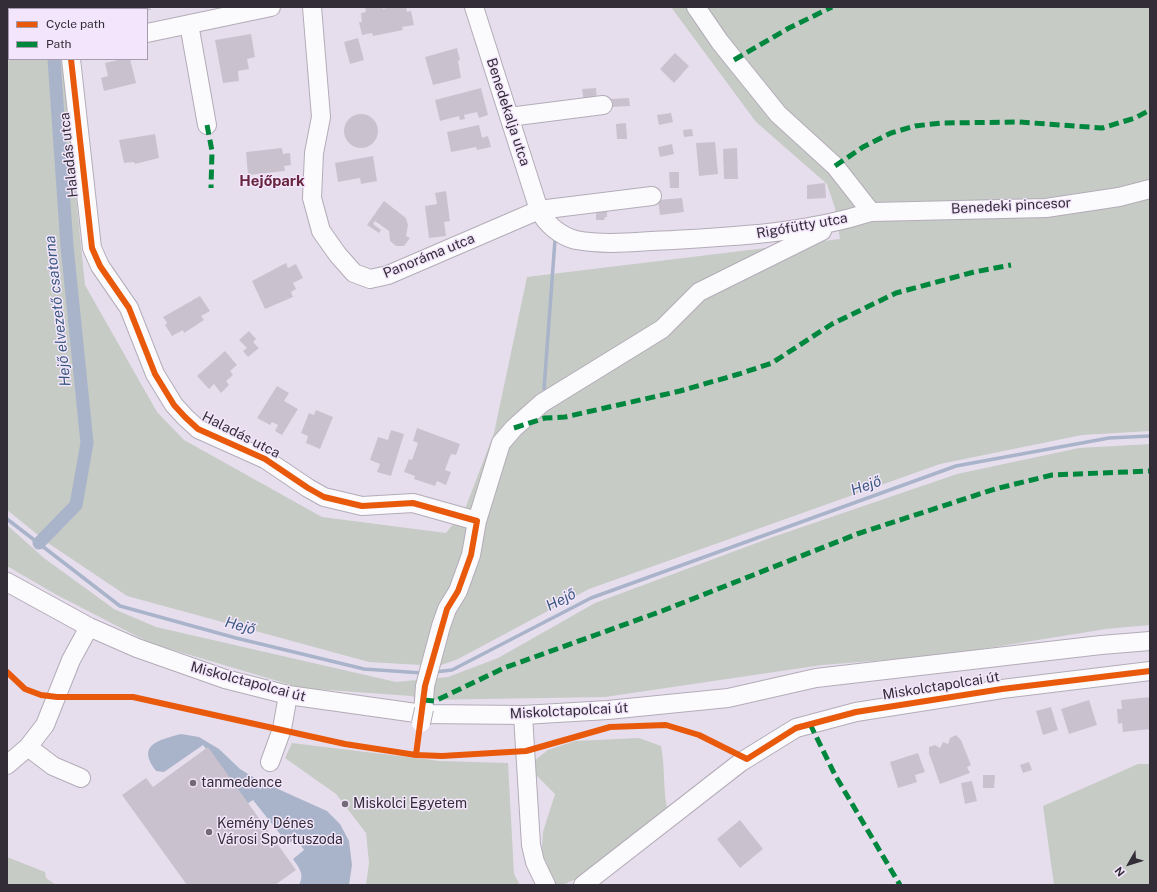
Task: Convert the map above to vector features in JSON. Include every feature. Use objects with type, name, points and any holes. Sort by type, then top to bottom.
[{"type":"street","points":[[148,33],[271,7]]},
{"type":"street","name":"Panoráma utca","points":[[312,7],[321,117],[314,153],[312,198],[321,231],[338,255],[354,272],[370,278],[388,275],[545,212],[652,196]]},
{"type":"street","name":"Benedekalja utca","points":[[474,7],[516,116],[545,212]]},
{"type":"street","name":"Rigófütty utca","points":[[545,212],[548,225],[575,240],[603,242],[769,234],[839,223],[871,212],[835,166],[778,114],[720,42],[696,7]]},
{"type":"street","points":[[189,24],[207,125]]},
{"type":"street","name":"Haladás utca","points":[[71,60],[92,248],[100,266],[128,308],[155,374],[174,405],[184,417],[198,429],[265,459],[324,497],[362,506],[413,503],[477,521]]},
{"type":"street","points":[[516,116],[603,105]]},
{"type":"street","name":"Benedeki pincesor","points":[[871,212],[1046,208],[1119,197],[1150,189]]},
{"type":"street","points":[[423,715],[434,655],[447,609],[458,591],[471,555],[477,521],[501,443],[514,428],[542,403],[662,329],[699,292],[839,223]]},
{"type":"street","name":"Miskolctapolcai út","points":[[7,582],[89,627],[137,648],[187,667],[225,679],[288,695],[423,715],[523,715],[608,710],[728,698],[816,678],[1101,645],[1150,641]]},
{"type":"street","points":[[7,765],[28,747],[45,726],[71,660],[89,627]]},
{"type":"street","name":"Miskolctapolcai út","points":[[583,885],[741,762],[796,728],[871,709],[1002,689],[1150,671]]},
{"type":"street","points":[[270,762],[282,729],[288,695]]},
{"type":"street","points":[[523,715],[531,845],[535,862],[546,885]]},
{"type":"street","points":[[28,747],[53,766],[81,778]]},
{"type":"shaded area","points":[[7,7],[57,7],[8,8],[8,60],[62,60],[85,285],[157,412],[184,440],[322,517],[446,533],[465,509],[494,433],[527,277],[840,239],[835,208],[827,184],[756,122],[671,7],[1150,7],[1150,431],[1082,435],[940,464],[589,589],[458,659],[439,666],[369,662],[127,596],[48,543],[7,510]]},
{"type":"shaded area","points":[[1150,444],[1150,625],[1106,629],[939,656],[822,665],[605,697],[424,700],[411,696],[301,688],[150,643],[55,594],[7,566],[7,525],[44,558],[114,609],[156,627],[396,682],[448,677],[498,658],[595,603],[770,538],[957,474],[1079,448]]},
{"type":"shaded area","points":[[639,738],[661,746],[667,808],[615,851],[584,874],[561,885],[556,885],[549,882],[541,861],[543,832],[555,794],[534,773],[530,764],[548,750],[575,741]]},
{"type":"shaded area","points":[[292,743],[440,761],[508,763],[514,874],[520,885],[366,885],[369,863],[366,833],[336,794],[285,758]]},
{"type":"shaded area","points":[[1138,764],[1150,764],[1150,885],[1054,885],[1043,806]]},
{"type":"shaded area","points":[[7,857],[45,872],[46,878],[56,885],[7,885]]},
{"type":"water","points":[[181,734],[199,737],[219,749],[240,769],[258,780],[327,811],[340,824],[349,841],[352,865],[349,885],[299,885],[301,881],[301,874],[293,859],[304,850],[296,838],[288,844],[253,800],[247,804],[203,745],[164,772],[156,771],[150,762],[148,755],[149,749],[158,741]]},
{"type":"building","points":[[117,7],[118,8],[92,8]]},
{"type":"building","points":[[150,7],[151,10],[148,10],[148,8],[132,8]]},
{"type":"building","points":[[365,7],[383,7],[383,9],[389,7],[406,7],[407,12],[411,11],[414,25],[402,27],[403,30],[373,36],[372,33],[362,35],[359,22],[362,22],[361,13],[366,12]]},
{"type":"building","points":[[251,34],[255,57],[247,59],[249,69],[238,71],[239,81],[223,83],[215,40]]},
{"type":"building","points":[[358,38],[364,60],[350,64],[344,42]]},
{"type":"building","points":[[457,48],[460,60],[458,61],[461,78],[433,85],[425,57]]},
{"type":"building","points":[[675,53],[689,66],[674,83],[660,69]]},
{"type":"building","points":[[118,60],[130,60],[136,83],[104,91],[101,78],[108,76],[105,63]]},
{"type":"building","points":[[481,88],[488,115],[479,118],[477,112],[464,115],[465,119],[460,120],[459,116],[440,121],[435,100]]},
{"type":"building","points":[[596,88],[597,101],[584,102],[582,89]]},
{"type":"building","points":[[629,98],[630,106],[611,107],[610,99]]},
{"type":"building","points":[[671,113],[673,122],[659,125],[657,115]]},
{"type":"building","points":[[361,114],[373,119],[378,131],[373,143],[361,148],[349,143],[344,131],[349,119]]},
{"type":"building","points":[[626,123],[627,139],[617,139],[616,124]]},
{"type":"building","points":[[479,125],[482,138],[488,136],[491,147],[477,150],[476,147],[451,152],[447,132]]},
{"type":"building","points":[[692,129],[693,136],[684,137],[683,130]]},
{"type":"building","points":[[155,134],[159,158],[135,164],[134,162],[124,163],[119,140]]},
{"type":"building","points":[[715,142],[718,174],[699,176],[696,143]]},
{"type":"building","points":[[672,144],[674,154],[660,157],[658,147]]},
{"type":"building","points":[[282,148],[283,154],[290,153],[291,165],[284,166],[285,171],[248,175],[246,152]]},
{"type":"building","points":[[737,148],[738,179],[724,179],[723,149]]},
{"type":"building","points":[[373,156],[377,181],[361,184],[360,178],[338,182],[335,163]]},
{"type":"building","points":[[669,172],[679,172],[679,188],[670,188]]},
{"type":"building","points":[[825,183],[826,198],[807,199],[807,185]]},
{"type":"building","points":[[446,191],[450,221],[444,222],[446,236],[429,238],[425,206],[437,204],[435,193]]},
{"type":"building","points":[[682,198],[684,212],[660,215],[658,200]]},
{"type":"building","points":[[384,201],[406,218],[408,225],[406,236],[410,238],[404,246],[396,246],[390,241],[389,231],[375,221],[373,224],[381,230],[379,233],[367,225]]},
{"type":"building","points":[[596,204],[607,204],[607,217],[605,217],[604,220],[596,220]]},
{"type":"building","points":[[286,263],[288,268],[296,264],[303,278],[293,283],[296,289],[291,292],[293,297],[265,309],[252,281]]},
{"type":"building","points":[[200,296],[210,311],[201,316],[204,320],[184,333],[183,330],[172,336],[165,325],[167,323],[163,317]]},
{"type":"building","points":[[249,331],[256,339],[253,342],[259,348],[248,357],[243,351],[247,348],[239,340]]},
{"type":"building","points":[[225,351],[237,365],[230,371],[233,375],[226,381],[229,385],[221,393],[214,384],[209,389],[197,376]]},
{"type":"building","points":[[277,386],[289,393],[284,401],[298,409],[282,435],[275,431],[278,425],[272,422],[270,425],[257,418]]},
{"type":"building","points":[[316,410],[333,417],[320,449],[306,443],[308,436],[301,433],[309,413],[314,415]]},
{"type":"building","points":[[417,428],[460,444],[456,455],[451,454],[445,470],[451,472],[446,485],[437,481],[435,486],[414,479],[415,476],[404,472],[409,459],[412,460],[418,443],[413,441]]},
{"type":"building","points":[[391,430],[404,434],[391,476],[377,472],[380,464],[370,460],[378,437],[388,440]]},
{"type":"building","points":[[1150,697],[1150,729],[1123,732],[1122,723],[1118,724],[1117,709],[1122,709],[1121,700]]},
{"type":"building","points":[[1089,700],[1097,725],[1069,734],[1061,709]]},
{"type":"building","points":[[1051,707],[1058,730],[1043,735],[1036,711]]},
{"type":"building","points":[[956,735],[961,740],[971,765],[967,767],[970,773],[940,784],[929,753],[929,747],[935,745],[940,748],[943,742],[948,744],[950,738]]},
{"type":"building","name":"Kemény Dénes Városi Sportuszoda","points":[[208,747],[296,870],[275,885],[187,885],[122,795],[146,778],[153,787]]},
{"type":"building","points":[[918,753],[925,772],[915,775],[917,782],[898,788],[890,762]]},
{"type":"building","points":[[1029,762],[1032,770],[1023,773],[1020,765]]},
{"type":"building","points":[[983,775],[995,775],[994,788],[983,788]]},
{"type":"building","points":[[972,781],[977,801],[965,804],[961,783]]},
{"type":"building","points":[[740,820],[763,849],[740,868],[717,839]]},
{"type":"waterway","name":"Hejő elvezető csatorna","points":[[39,543],[76,505],[87,443],[67,246],[54,60]]},
{"type":"waterway","points":[[544,389],[555,240]]},
{"type":"waterway","name":"Hejő","points":[[435,672],[452,670],[591,598],[956,466],[1109,438],[1150,436]]},
{"type":"waterway","name":"Hejő","points":[[7,519],[120,606],[236,638],[364,669],[422,673]]},
{"type":"marked path","points":[[734,60],[789,28],[832,7]]},
{"type":"marked path","points":[[835,166],[863,147],[891,133],[915,126],[941,123],[1019,122],[1102,128],[1135,118],[1150,110]]},
{"type":"marked path","points":[[207,125],[212,151],[211,188]]},
{"type":"marked path","points":[[514,428],[545,418],[565,417],[680,391],[739,374],[772,363],[832,324],[896,293],[974,272],[1011,265]]},
{"type":"marked path","points":[[424,700],[435,701],[504,668],[662,611],[857,534],[995,489],[1052,475],[1150,471]]},
{"type":"marked path","points":[[810,724],[835,775],[900,885]]},
{"type":"cycle path","points":[[71,60],[92,248],[100,266],[129,308],[155,374],[174,405],[198,429],[265,459],[324,497],[362,506],[413,503],[477,521],[471,555],[458,591],[447,609],[425,686],[416,755]]},
{"type":"cycle path","points":[[7,672],[25,689],[41,695],[57,697],[133,697],[345,744],[416,755],[442,756],[526,751],[610,727],[666,725],[699,735],[747,759],[796,728],[856,712],[1002,689],[1150,671]]},
{"type":"place","name":"tanmedence","points":[[193,783]]},
{"type":"place","name":"Miskolci Egyetem","points":[[345,804]]},
{"type":"place","name":"Kemény Dénes Városi Sportuszoda","points":[[209,832]]},
{"type":"district","name":"Hejőpark","points":[[272,181]]}]
